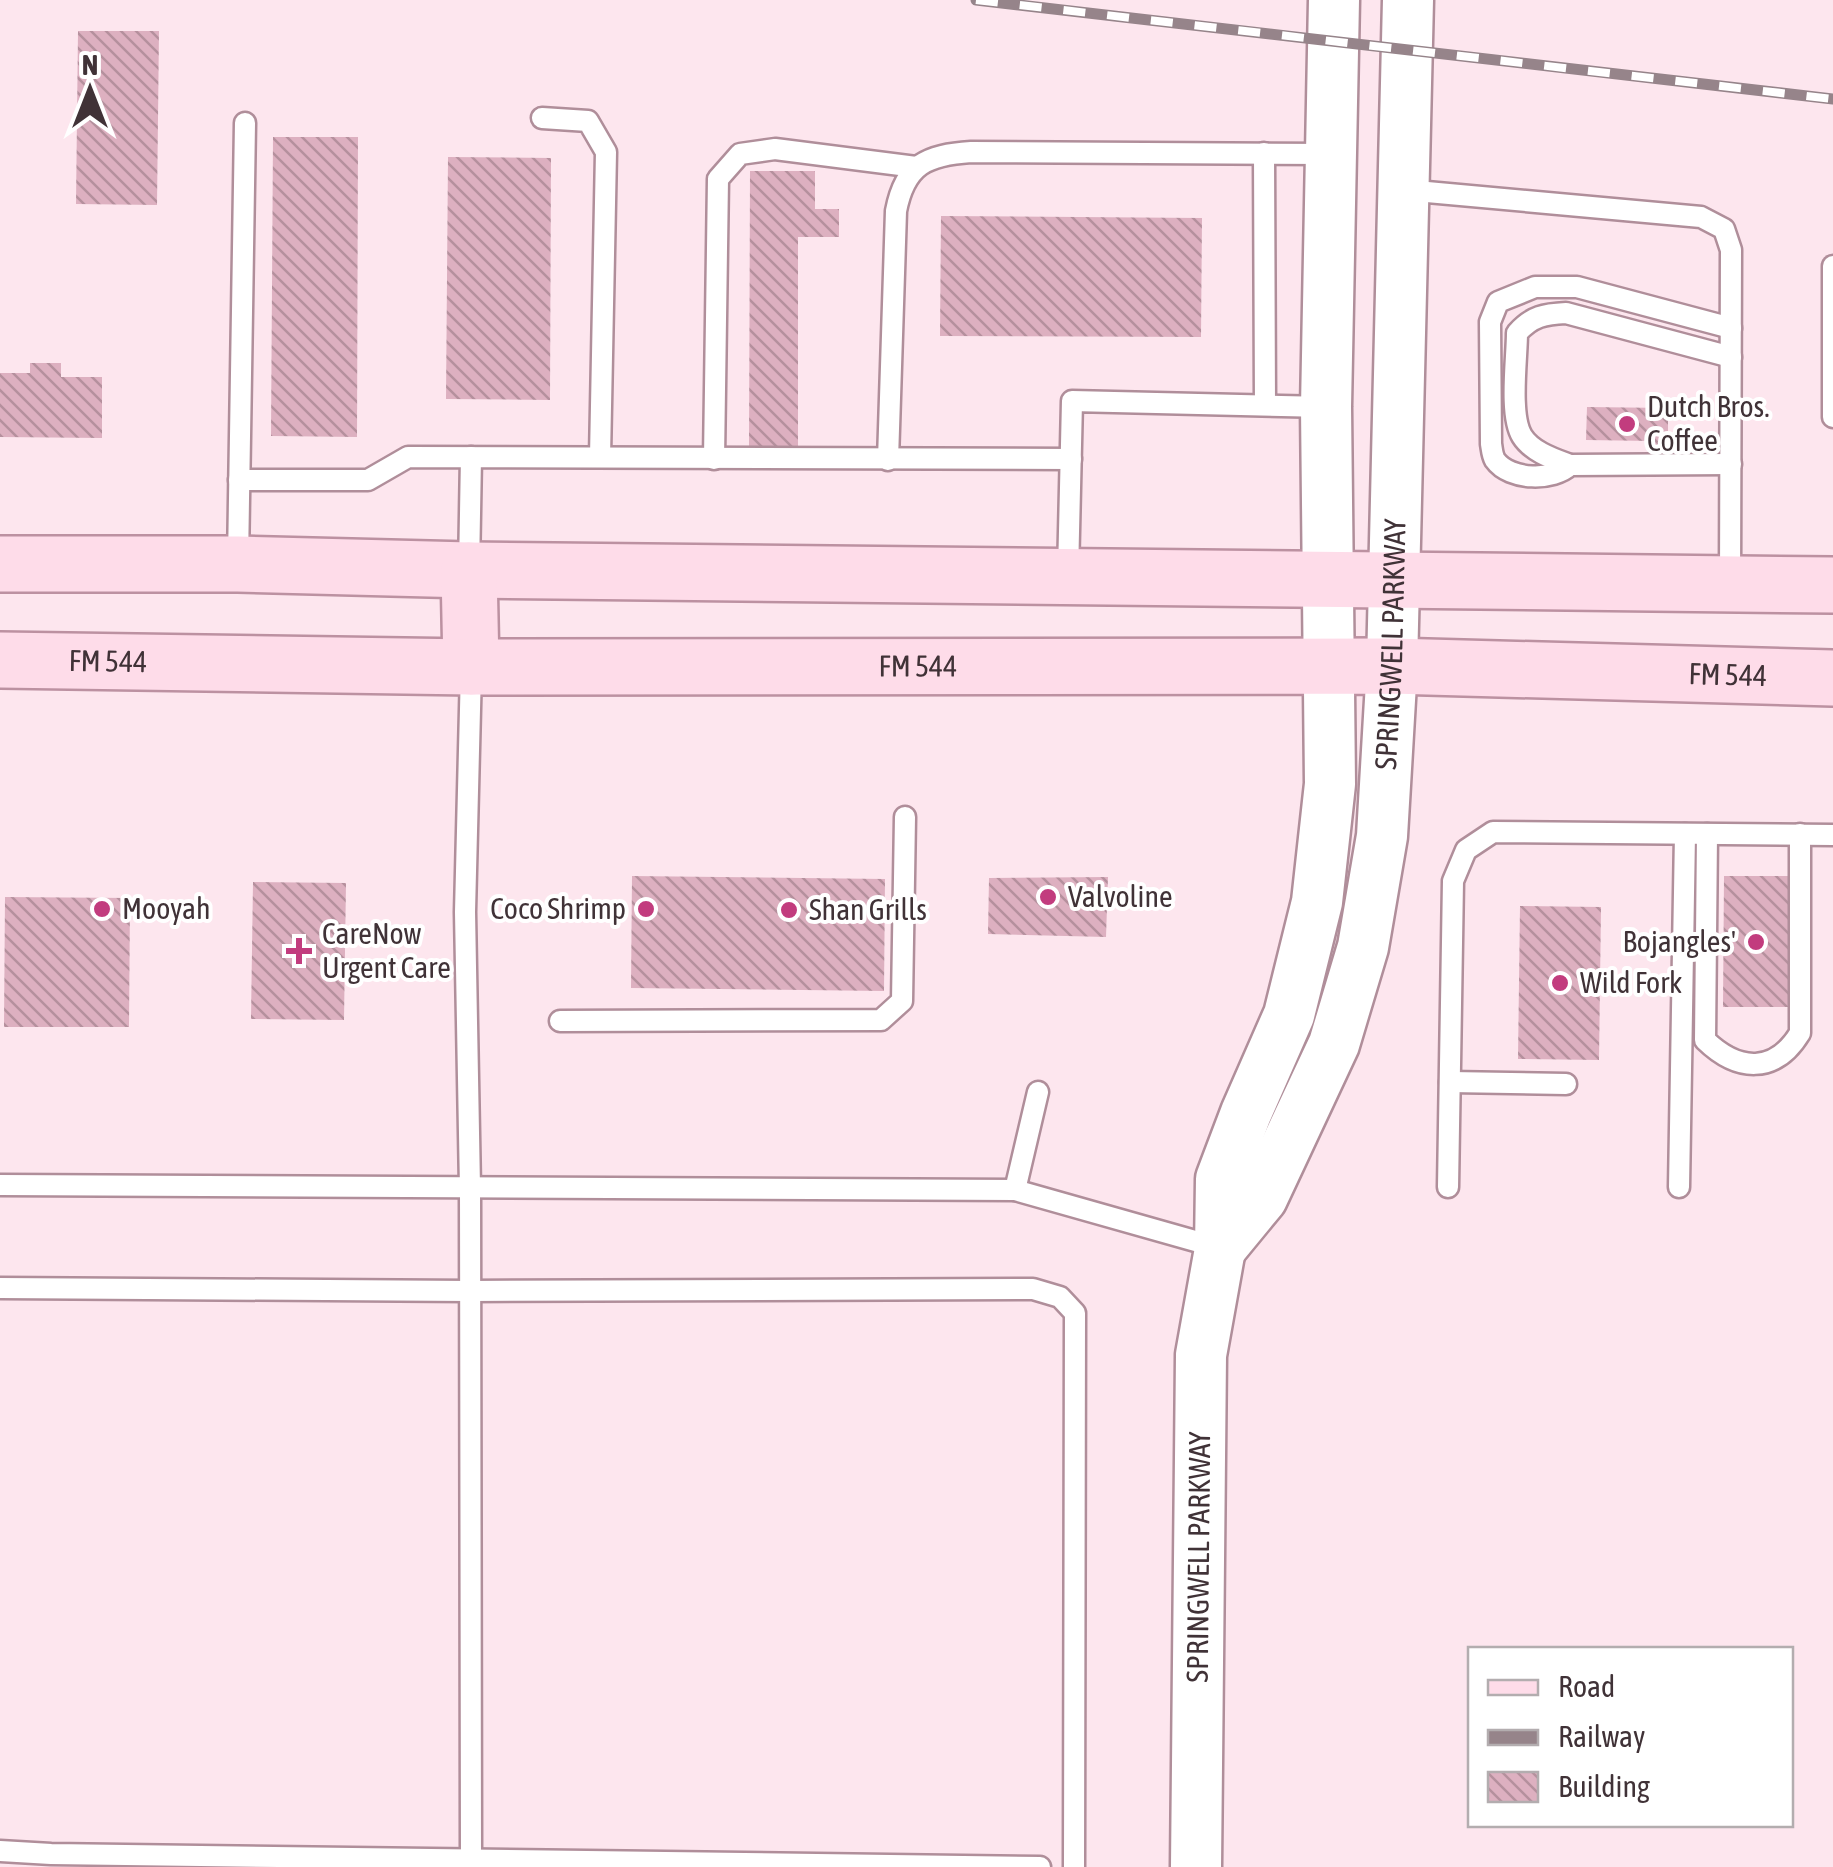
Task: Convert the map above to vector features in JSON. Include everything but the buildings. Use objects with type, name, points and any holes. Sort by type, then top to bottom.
[{"type":"main road","points":[[0,564],[1833,585]]},
{"type":"main road","points":[[469,570],[471,667]]},
{"type":"main road","name":"FM 544","points":[[0,660],[471,667],[1392,666],[1833,678]]},
{"type":"street","name":"SPRINGWELL PARKWAY","points":[[1196,1867],[1201,1356],[1220,1248],[1221,1179],[1289,1015],[1316,902],[1330,784],[1326,406],[1334,0]]},
{"type":"street","name":"SPRINGWELL PARKWAY","points":[[1220,1248],[1262,1198],[1334,1044],[1364,947],[1382,836],[1392,666],[1408,0]]},
{"type":"street","points":[[1330,154],[1405,172]]},
{"type":"lane","points":[[542,118],[588,121],[606,152],[600,457]]},
{"type":"lane","points":[[238,564],[245,123]]},
{"type":"lane","points":[[714,458],[718,179],[740,154],[774,150],[916,166]]},
{"type":"lane","points":[[888,460],[896,210],[900,189],[916,166],[932,157],[971,152],[1330,154]]},
{"type":"lane","points":[[1264,153],[1264,406]]},
{"type":"lane","points":[[1405,172],[1701,217],[1724,230],[1732,250],[1730,584]]},
{"type":"lane","points":[[1833,266],[1833,418]]},
{"type":"lane","points":[[1570,465],[1561,474],[1543,478],[1509,471],[1495,460],[1490,444],[1490,322],[1498,302],[1535,287],[1576,287],[1732,328]]},
{"type":"lane","points":[[1732,356],[1566,313],[1528,320],[1517,333],[1516,412],[1521,435],[1533,448],[1570,465],[1732,464]]},
{"type":"lane","points":[[1068,576],[1072,401],[1326,406]]},
{"type":"lane","points":[[239,480],[368,480],[408,457],[1071,458]]},
{"type":"lane","points":[[469,570],[471,457]]},
{"type":"lane","points":[[471,667],[465,912],[470,1188],[471,1860]]},
{"type":"lane","points":[[560,1021],[880,1020],[902,1001],[905,816]]},
{"type":"lane","points":[[1448,1187],[1453,881],[1466,850],[1492,832],[1833,835]]},
{"type":"lane","points":[[1679,1188],[1685,834]]},
{"type":"lane","points":[[1707,834],[1705,1040],[1736,1062],[1754,1064],[1774,1060],[1791,1048],[1800,1033],[1800,834]]},
{"type":"lane","points":[[1450,1082],[1566,1084]]},
{"type":"lane","points":[[1016,1190],[1038,1092]]},
{"type":"lane","points":[[0,1185],[1016,1190],[1220,1248]]},
{"type":"lane","points":[[0,1288],[1034,1290],[1060,1298],[1074,1313],[1074,1867]]},
{"type":"lane","points":[[0,1850],[51,1854],[1040,1867]]},
{"type":"railway","points":[[976,0],[1833,99]]},
{"type":"place","name":"Dutch Bros. Coffee","points":[[1627,424]]},
{"type":"place","name":"Valvoline","points":[[1048,897]]},
{"type":"place","name":"Mooyah","points":[[102,909]]},
{"type":"place","name":"Coco Shrimp","points":[[646,909]]},
{"type":"place","name":"Shan Grills","points":[[789,910]]},
{"type":"place","name":"Bojangles'","points":[[1756,942]]},
{"type":"place","name":"CareNow Urgent Care","points":[[299,951]]},
{"type":"place","name":"Wild Fork","points":[[1560,983]]}]
